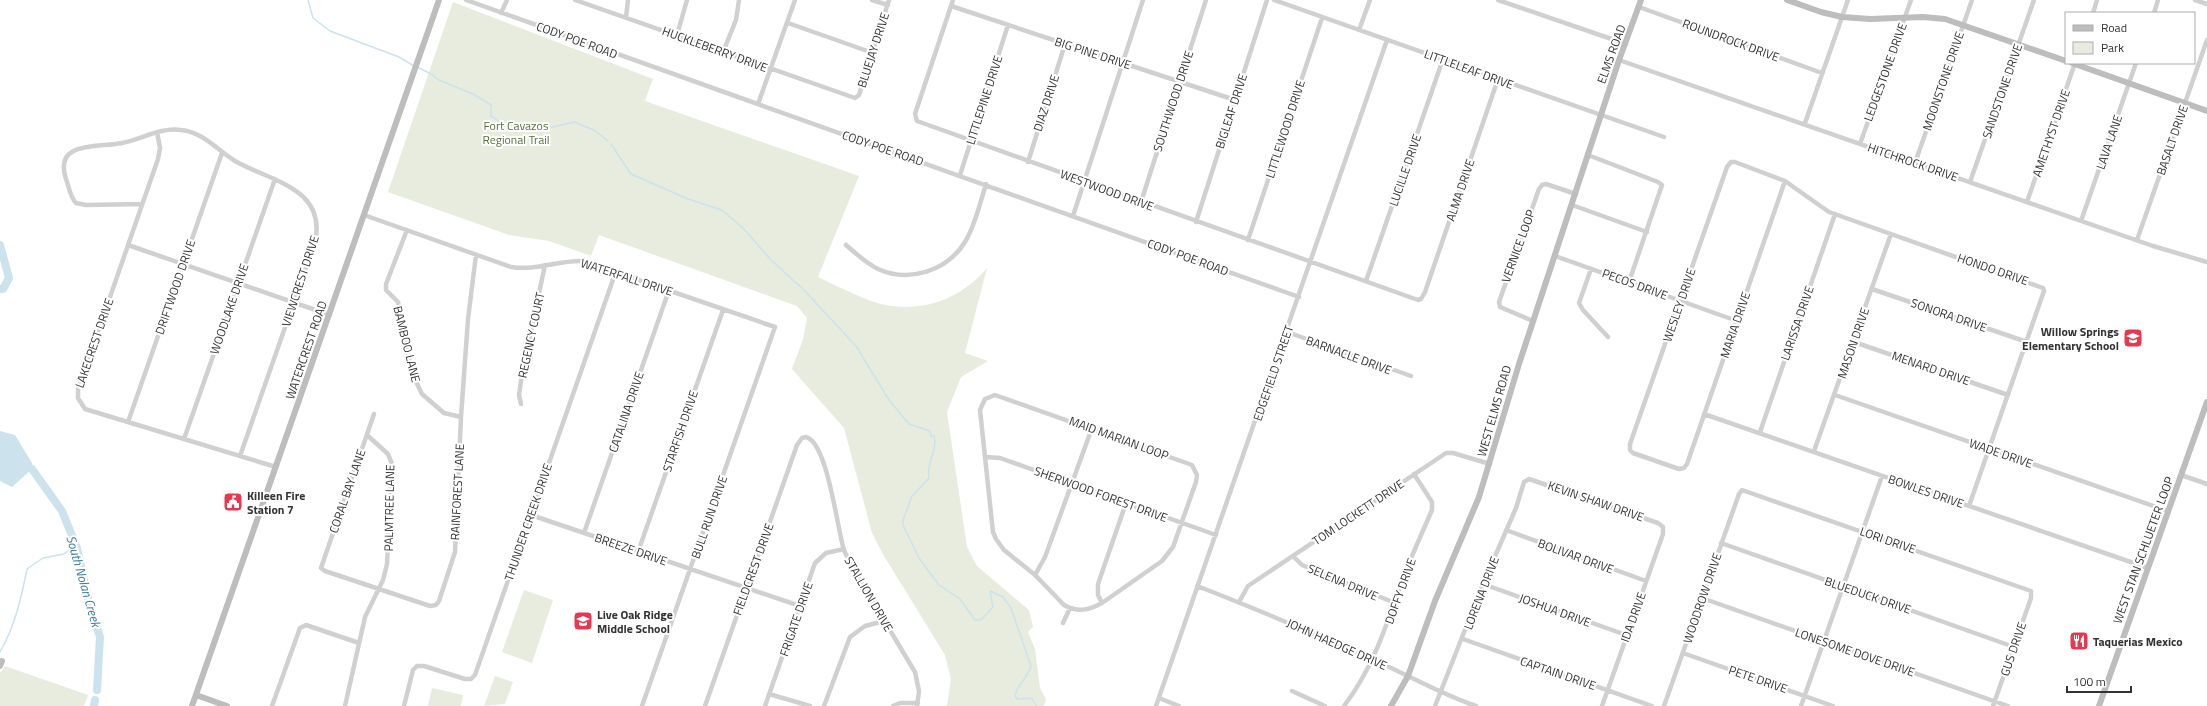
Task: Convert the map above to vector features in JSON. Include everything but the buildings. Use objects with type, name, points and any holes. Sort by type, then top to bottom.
[{"type":"street","name":"WATERCREST ROAD","points":[[192,706],[439,0]]},
{"type":"street","name":"CODY POE ROAD","points":[[466,0],[986,184],[1299,297]]},
{"type":"street","points":[[501,13],[507,0]]},
{"type":"street","name":"HUCKLEBERRY DRIVE","points":[[575,0],[855,98]]},
{"type":"street","points":[[626,17],[628,0]]},
{"type":"street","points":[[677,35],[687,0]]},
{"type":"street","points":[[722,52],[736,20],[739,0]]},
{"type":"street","points":[[758,104],[795,0]]},
{"type":"street","points":[[872,0],[888,6]]},
{"type":"street","name":"BLUEJAY DRIVE","points":[[855,98],[859,95],[890,0]]},
{"type":"street","name":"WESTWOOD DRIVE","points":[[953,0],[915,117],[920,123],[1196,222],[1420,299]]},
{"type":"street","points":[[1073,216],[1143,0]]},
{"type":"street","name":"SOUTHWOOD DRIVE","points":[[1141,202],[1206,0]]},
{"type":"street","name":"BIGLEAF DRIVE","points":[[1196,222],[1267,0]]},
{"type":"street","name":"LITTLELEAF DRIVE","points":[[1274,0],[1664,137]]},
{"type":"street","points":[[1359,30],[1370,0]]},
{"type":"street","points":[[1498,0],[1626,44]]},
{"type":"street","name":"ELMS ROAD","points":[[1601,115],[1641,0]]},
{"type":"street","points":[[1788,0],[1821,12],[1842,17],[1936,18],[1963,25],[2065,61]]},
{"type":"street","points":[[1805,123],[1848,0]]},
{"type":"street","name":"LEDGESTONE DRIVE","points":[[1860,144],[1911,0]]},
{"type":"street","name":"MOONSTONE DRIVE","points":[[1915,163],[1972,0]]},
{"type":"street","name":"SANDSTONE DRIVE","points":[[1970,182],[2034,0]]},
{"type":"street","points":[[2093,12],[2097,0]]},
{"type":"street","points":[[2154,12],[2158,0]]},
{"type":"street","points":[[2195,0],[2207,4]]},
{"type":"street","name":"BIG PINE DRIVE","points":[[951,6],[1235,100]]},
{"type":"street","name":"ROUNDROCK DRIVE","points":[[1639,7],[1822,73]]},
{"type":"street","name":"LITTLEWOOD DRIVE","points":[[1248,240],[1322,18]]},
{"type":"street","points":[[788,23],[873,53]]},
{"type":"street","name":"LITTLEPINE DRIVE","points":[[960,175],[1008,25]]},
{"type":"street","name":"EDGEFIELD STREET","points":[[1156,706],[1388,40]]},
{"type":"street","name":"BASALT DRIVE","points":[[2137,240],[2207,40]]},
{"type":"street","name":"DIAZ DRIVE","points":[[1028,162],[1065,44]]},
{"type":"street","name":"LUCILLE DRIVE","points":[[1366,280],[1443,59]]},
{"type":"street","name":"HITCHROCK DRIVE","points":[[1619,60],[1805,123],[1860,144],[2081,221],[2207,262]]},
{"type":"street","name":"AMETHYST DRIVE","points":[[2027,202],[2074,64]]},
{"type":"street","points":[[2077,64],[2207,111]]},
{"type":"street","name":"LAVA LANE","points":[[2081,221],[2136,64]]},
{"type":"street","name":"ALMA DRIVE","points":[[1420,299],[1427,286],[1498,79]]},
{"type":"street","name":"WEST ELMS ROAD","points":[[1391,706],[1408,676],[1435,601],[1479,497],[1519,364],[1601,115]]},
{"type":"street","name":"VIEWCREST DRIVE","points":[[142,204],[86,205],[76,203],[73,199],[64,174],[65,162],[69,154],[82,147],[114,145],[172,129],[187,130],[204,138],[222,153],[242,164],[291,186],[302,195],[314,213],[317,231],[315,242],[240,456]]},
{"type":"street","name":"LAKECREST DRIVE","points":[[157,132],[159,154],[77,393],[79,401],[85,409],[276,467]]},
{"type":"street","name":"DRIFTWOOD DRIVE","points":[[128,422],[222,153]]},
{"type":"street","points":[[1588,155],[1658,182],[1662,185],[1629,282]]},
{"type":"street","name":"HONDO DRIVE","points":[[1731,162],[1785,180],[1823,209],[1835,214],[2043,288],[2044,291],[2027,342],[1969,506]]},
{"type":"street","name":"WESLEY DRIVE","points":[[1684,468],[1679,468],[1633,453],[1630,450],[1630,444],[1727,167],[1731,162]]},
{"type":"street","name":"WOODLAKE DRIVE","points":[[184,439],[275,179]]},
{"type":"street","name":"MARIA DRIVE","points":[[1684,468],[1687,464],[1785,180]]},
{"type":"street","points":[[846,245],[868,263],[888,273],[910,275],[936,268],[949,260],[964,243],[986,184]]},
{"type":"street","name":"VERNICE LOOP","points":[[1533,321],[1507,311],[1500,307],[1499,302],[1539,189],[1542,185],[1546,184],[1576,194]]},
{"type":"street","points":[[1572,205],[1647,232]]},
{"type":"street","name":"LARISSA DRIVE","points":[[1760,432],[1835,214]]},
{"type":"street","name":"WATERFALL DRIVE","points":[[364,215],[516,268],[559,262],[583,261],[616,271],[723,310],[775,327]]},
{"type":"street","name":"BAMBOO LANE","points":[[406,230],[386,284],[386,290],[398,302],[412,373],[422,394],[444,413],[461,417]]},
{"type":"street","name":"MASON DRIVE","points":[[1814,451],[1854,342],[1891,234]]},
{"type":"street","points":[[128,244],[330,315]]},
{"type":"street","name":"RAINFOREST LANE","points":[[321,568],[325,571],[430,606],[436,605],[439,601],[455,552],[461,417],[468,319],[476,255]]},
{"type":"street","name":"PECOS DRIVE","points":[[1555,256],[1737,321]]},
{"type":"street","name":"REGENCY COURT","points":[[521,404],[519,395],[523,368],[545,265]]},
{"type":"street","points":[[1591,269],[1579,303],[1583,310],[1608,337]]},
{"type":"street","name":"THUNDER CREEK DRIVE","points":[[404,706],[413,670],[417,666],[424,666],[465,679],[471,679],[475,675],[616,271]]},
{"type":"street","name":"SONORA DRIVE","points":[[1872,289],[2027,342]]},
{"type":"street","name":"CATALINA DRIVE","points":[[584,533],[669,290]]},
{"type":"street","name":"STARFISH DRIVE","points":[[638,552],[723,310]]},
{"type":"street","name":"BULL RUN DRIVE","points":[[642,706],[691,570],[775,327]]},
{"type":"street","name":"BARNACLE DRIVE","points":[[1287,332],[1411,376]]},
{"type":"street","name":"MENARD DRIVE","points":[[1854,342],[2008,394]]},
{"type":"street","name":"WADE DRIVE","points":[[1835,395],[2168,511]]},
{"type":"street","name":"MAID MARIAN LOOP","points":[[990,396],[1001,396],[1192,465],[1197,476],[1173,547],[1165,558],[1102,603],[1087,610],[1070,608],[1036,575],[1004,550],[996,539],[993,532],[985,457],[980,410],[982,404],[990,396]]},
{"type":"street","name":"WEST STAN SCHLUETER LOOP","points":[[2099,706],[2207,402]]},
{"type":"street","name":"CORAL BAY LANE","points":[[321,568],[374,414]]},
{"type":"street","name":"BOWLES DRIVE","points":[[1704,414],[1760,432],[2148,568]]},
{"type":"street","points":[[1036,575],[1045,557],[1092,428]]},
{"type":"street","name":"PALMTREE LANE","points":[[345,706],[365,617],[383,580],[388,553],[392,464],[388,454],[367,435]]},
{"type":"street","name":"STALLION DRIVE","points":[[806,437],[814,442],[827,476],[844,549],[852,567],[915,672],[919,691],[918,705]]},
{"type":"street","name":"FIELDCREST DRIVE","points":[[705,706],[797,445],[802,438],[806,437]]},
{"type":"street","name":"TOM LOCKETT DRIVE","points":[[1239,602],[1248,586],[1449,452],[1490,464]]},
{"type":"street","name":"SHERWOOD FOREST DRIVE","points":[[985,457],[1000,458],[1216,535]]},
{"type":"street","name":"DOFFY DRIVE","points":[[1344,706],[1358,688],[1373,660],[1433,506],[1430,497],[1414,474]]},
{"type":"street","points":[[2181,475],[2207,484]]},
{"type":"street","points":[[1801,706],[1882,476]]},
{"type":"street","name":"KEVIN SHAW DRIVE","points":[[1526,479],[1532,479],[1651,520],[1663,527]]},
{"type":"street","name":"LORENA DRIVE","points":[[1435,706],[1442,693],[1483,584],[1526,479]]},
{"type":"street","name":"LORI DRIVE","points":[[1742,490],[2028,589],[2031,592]]},
{"type":"street","name":"WOODROW DRIVE","points":[[1664,706],[1721,543],[1739,494],[1742,490]]},
{"type":"street","points":[[1102,603],[1098,595],[1098,584],[1126,503]]},
{"type":"street","name":"BREEZE DRIVE","points":[[531,515],[800,606]]},
{"type":"street","name":"IDA DRIVE","points":[[1602,706],[1663,534],[1663,527]]},
{"type":"street","name":"BOLIVAR DRIVE","points":[[1506,530],[1646,581]]},
{"type":"street","name":"BLUEDUCK DRIVE","points":[[1721,543],[2014,647]]},
{"type":"street","name":"FRIGATE DRIVE","points":[[765,706],[816,563],[826,553],[844,549]]},
{"type":"street","name":"SELENA DRIVE","points":[[1293,556],[1302,565],[1395,603]]},
{"type":"street","name":"JOSHUA DRIVE","points":[[1483,584],[1626,636]]},
{"type":"street","name":"JOHN HAEDGE DRIVE","points":[[1197,586],[1239,602],[1373,660],[1442,693],[1476,706]]},
{"type":"street","name":"GUS DRIVE","points":[[1994,704],[2031,592]]},
{"type":"street","name":"LONESOME DOVE DRIVE","points":[[1702,598],[1824,641],[1994,704],[2008,706]]},
{"type":"street","points":[[1062,623],[1070,608]]},
{"type":"street","points":[[824,706],[850,638],[865,626],[884,621]]},
{"type":"street","points":[[272,706],[300,628],[306,625],[359,643]]},
{"type":"street","name":"CAPTAIN DRIVE","points":[[1463,639],[1652,706]]},
{"type":"street","name":"PETE DRIVE","points":[[1683,653],[1833,706]]},
{"type":"street","points":[[1292,691],[1325,706]]},
{"type":"street","points":[[769,694],[810,706]]},
{"type":"street","points":[[196,695],[227,706]]},
{"type":"street","points":[[1159,698],[1179,706]]},
{"type":"street","points":[[894,706],[900,703],[918,705]]},
{"type":"green space","name":"Fort Cavazos Regional Trail","points":[[453,2],[653,79],[645,101],[859,176],[818,277],[871,301],[903,307],[934,303],[949,297],[963,290],[976,280],[987,268],[965,353],[988,361],[961,377],[947,412],[967,547],[977,566],[1029,610],[1033,627],[1028,632],[1035,649],[1040,688],[1046,699],[1044,706],[947,706],[951,679],[945,655],[884,556],[872,533],[844,428],[792,369],[803,339],[807,318],[797,306],[599,235],[591,256],[549,241],[509,235],[388,192]]},
{"type":"green space","points":[[524,590],[553,600],[532,663],[502,652]]},
{"type":"green space","points":[[5,666],[88,695],[84,706],[0,706],[0,673]]},
{"type":"green space","points":[[495,676],[513,682],[505,704],[484,706]]},
{"type":"green space","points":[[432,688],[463,695],[461,706],[428,706]]},
{"type":"water","points":[[0,431],[15,435],[32,463],[32,469],[12,487],[0,481]]},
{"type":"waterway","points":[[308,0],[313,18],[330,31],[399,57],[414,66]]},
{"type":"waterway","points":[[417,67],[439,80],[475,95],[491,105],[491,116],[500,122],[544,129],[574,122],[594,130],[608,141]]},
{"type":"waterway","points":[[611,144],[631,174],[688,199],[722,210],[744,229],[771,260],[803,289],[856,346],[889,400],[909,424],[930,431],[931,436],[934,436],[935,441],[929,467],[929,478],[912,496],[903,520],[903,525],[919,558],[939,585],[960,599],[975,620],[981,620],[993,607],[990,591],[1003,597],[1011,608],[1031,666],[1015,696],[1017,699],[1032,698],[1036,706]]},
{"type":"waterway","name":"South Nolan Creek","points":[[0,245],[9,278],[3,289],[0,289]]},
{"type":"waterway","name":"South Nolan Creek","points":[[23,465],[32,469],[62,511],[77,548],[90,608],[100,637],[97,690]]},
{"type":"waterway","points":[[0,652],[14,622],[27,569],[43,558],[64,554],[76,545]]},
{"type":"waterway","name":"South Nolan Creek","points":[[94,706],[95,700]]},
{"type":"place","name":"Willow Springs Elementary School","points":[[2133,338]]},
{"type":"place","name":"Killeen Fire Station 7","points":[[233,502]]},
{"type":"place","name":"Live Oak Ridge Middle School","points":[[583,621]]},
{"type":"place","name":"Taquerias Mexico","points":[[2079,641]]}]
